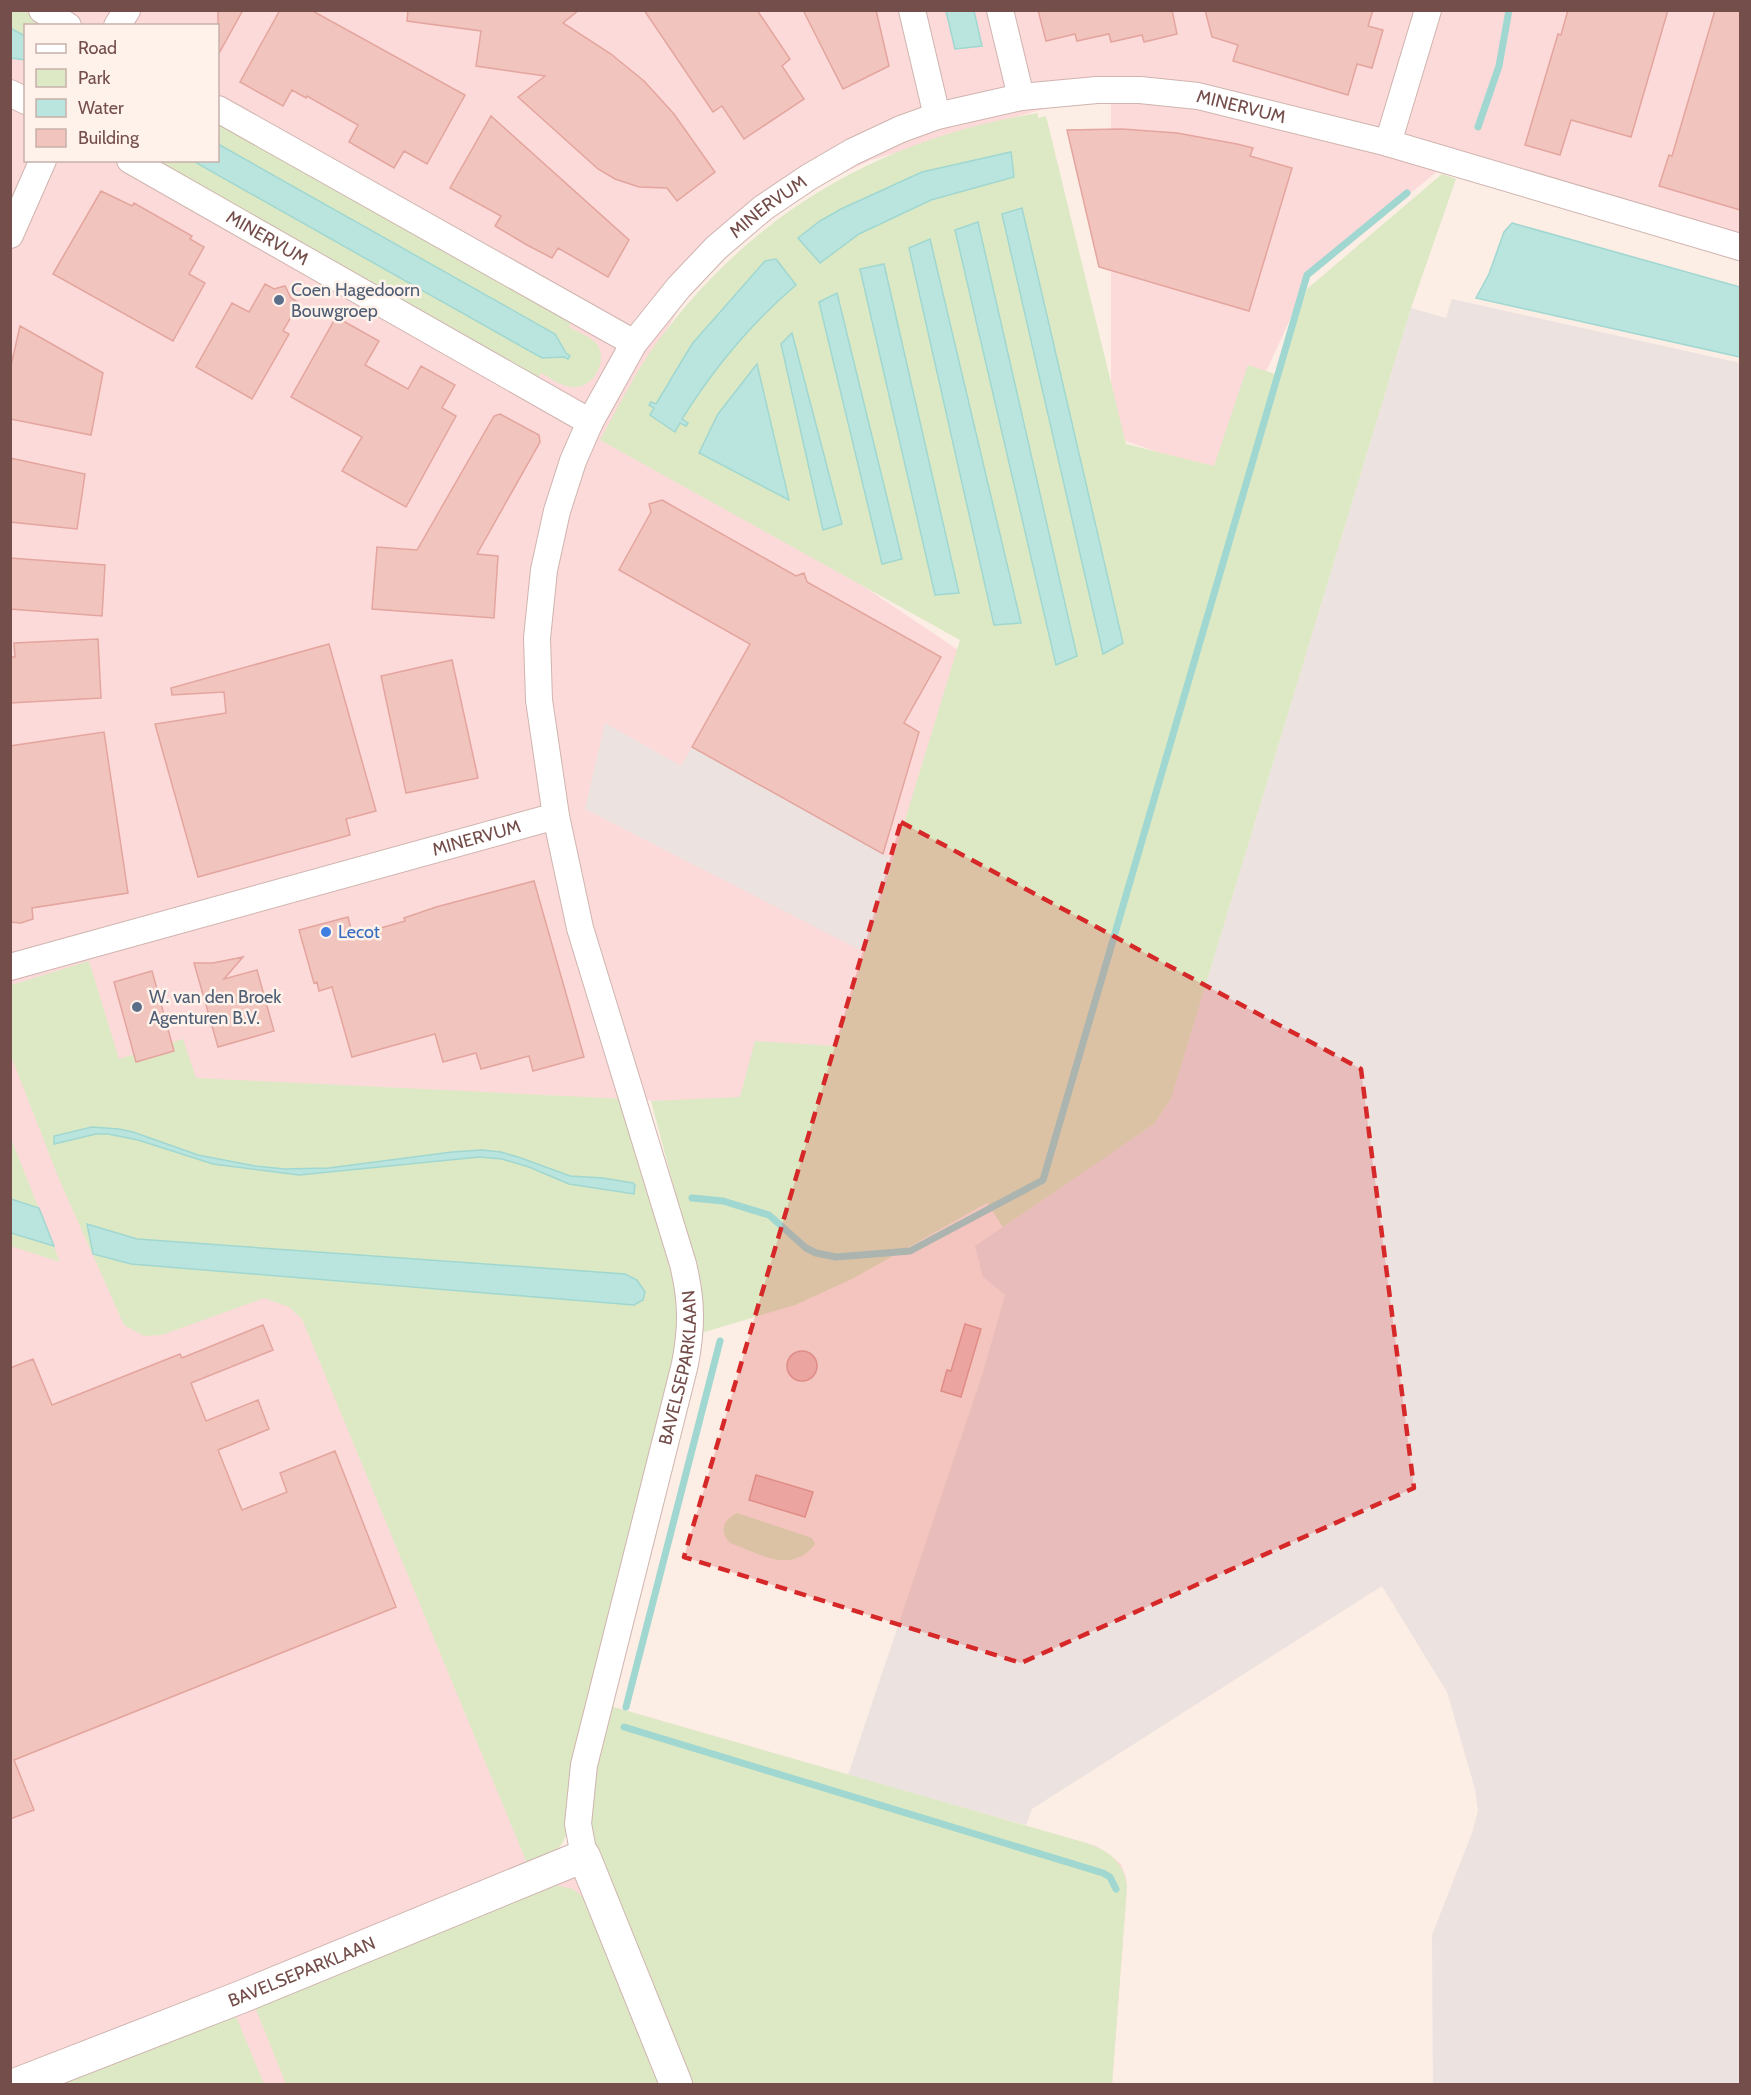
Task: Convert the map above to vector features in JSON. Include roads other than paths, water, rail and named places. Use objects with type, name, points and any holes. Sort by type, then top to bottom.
[{"type":"street","points":[[42,10],[65,24]]},
{"type":"street","points":[[118,24],[127,10]]},
{"type":"street","points":[[912,10],[937,116]]},
{"type":"street","points":[[1000,10],[1021,97]]},
{"type":"street","points":[[1388,143],[1428,10]]},
{"type":"street","name":"MINERVUM","points":[[10,967],[556,816],[539,700],[537,638],[544,570],[557,511],[573,461],[590,422],[634,343],[679,287],[716,248],[763,208],[852,152],[901,129],[937,116],[1021,97],[1097,90],[1140,90],[1198,96],[1388,143],[1740,247]]},
{"type":"street","points":[[10,93],[24,100]]},
{"type":"street","points":[[219,111],[634,343]]},
{"type":"street","points":[[10,235],[42,162]]},
{"type":"street","name":"MINERVUM","points":[[134,162],[590,422]]},
{"type":"street","name":"BAVELSEPARKLAAN","points":[[556,816],[580,928],[683,1264],[692,1319],[685,1365],[584,1765],[578,1824],[584,1856],[676,2085]]},
{"type":"street","name":"BAVELSEPARKLAAN","points":[[17,2085],[242,1997],[584,1856]]},
{"type":"water","points":[[946,11],[974,11],[982,46],[955,49]]},
{"type":"water","points":[[10,28],[24,35],[24,60],[11,58]]},
{"type":"water","points":[[219,145],[555,334],[570,356],[568,359],[564,357],[542,358],[195,162],[219,162]]},
{"type":"water","points":[[1011,152],[1014,177],[931,200],[859,234],[820,263],[798,238],[841,209],[922,172]]},
{"type":"water","points":[[1022,208],[1123,643],[1103,654],[1002,214]]},
{"type":"water","points":[[978,222],[1077,656],[1056,665],[955,230]]},
{"type":"water","points":[[1512,223],[1740,287],[1740,357],[1476,298],[1489,274],[1504,232]]},
{"type":"water","points":[[930,239],[1021,623],[994,625],[909,248]]},
{"type":"water","points":[[776,259],[796,285],[763,315],[720,364],[682,419],[688,423],[686,426],[680,423],[675,432],[650,415],[654,408],[649,405],[651,402],[656,404],[692,344],[765,261]]},
{"type":"water","points":[[884,264],[959,593],[935,595],[860,269]]},
{"type":"water","points":[[837,293],[902,559],[882,564],[819,302]]},
{"type":"water","points":[[792,333],[842,524],[823,530],[781,344]]},
{"type":"water","points":[[757,364],[789,500],[699,453],[718,414]]},
{"type":"water","points":[[92,1127],[133,1132],[198,1155],[255,1166],[285,1169],[329,1168],[452,1152],[482,1150],[501,1152],[570,1176],[633,1183],[635,1185],[634,1194],[569,1184],[529,1167],[502,1159],[479,1157],[299,1175],[213,1164],[138,1140],[108,1134],[96,1134],[54,1144],[54,1136]]},
{"type":"water","points":[[11,1199],[39,1208],[54,1246],[11,1233]]},
{"type":"water","points":[[87,1224],[137,1239],[625,1274],[637,1280],[645,1292],[643,1300],[634,1305],[131,1264],[93,1254]]},
{"type":"waterway","points":[[1478,127],[1499,66],[1509,10]]},
{"type":"waterway","points":[[692,1198],[723,1201],[769,1215],[806,1248],[816,1253],[836,1257],[910,1251],[1043,1180],[1307,275],[1407,193]]},
{"type":"waterway","points":[[626,1707],[720,1341]]},
{"type":"waterway","points":[[624,1727],[1103,1873],[1110,1877],[1116,1889]]},
{"type":"place","name":"Coen Hagedoorn Bouwgroep","points":[[279,300]]},
{"type":"place","name":"Lecot","points":[[326,932]]},
{"type":"place","name":"W. van den Broek Agenturen B.V.","points":[[137,1007]]}]
